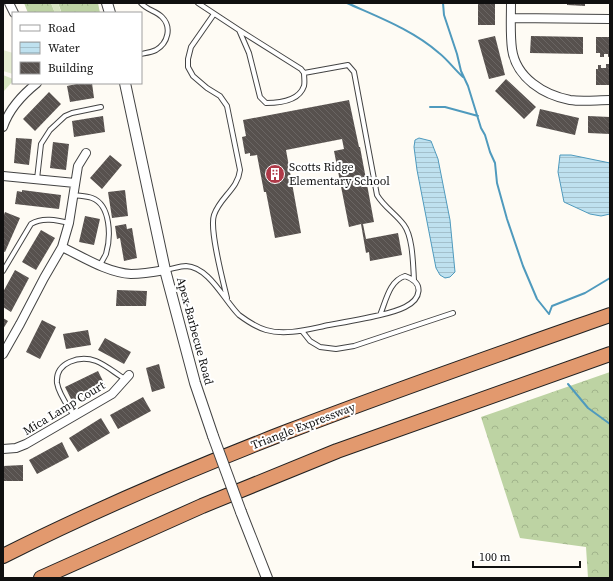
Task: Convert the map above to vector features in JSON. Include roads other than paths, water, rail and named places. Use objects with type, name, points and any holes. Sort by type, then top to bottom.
[{"type":"highway","name":"Triangle Expressway","points":[[3,556],[148,488],[231,453],[365,401],[610,315]]},
{"type":"highway","points":[[42,578],[202,506],[330,454],[610,354]]},
{"type":"street","points":[[9,3],[14,12]]},
{"type":"street","points":[[511,3],[512,50],[516,62],[531,82],[554,96],[572,100],[610,100]]},
{"type":"street","points":[[511,18],[610,19]]},
{"type":"street","points":[[3,127],[10,112],[20,98],[36,84]]},
{"type":"street","name":"Apex-Barbecue Road","points":[[125,84],[165,270],[195,383],[241,512],[267,578]]},
{"type":"street","points":[[3,354],[62,247],[69,223],[78,166],[86,153]]},
{"type":"street","points":[[3,176],[75,183]]},
{"type":"street","points":[[62,247],[120,273],[130,274],[165,270]]},
{"type":"street","name":"Mica Lamp Court","points":[[3,449],[16,448],[26,444],[112,394],[127,377]]},
{"type":"lane","points":[[141,3],[145,8],[163,17],[168,31],[168,36],[160,47],[142,54]]},
{"type":"lane","points":[[198,3],[301,69],[304,74],[304,86],[300,94],[289,100],[275,103],[266,103],[260,97],[249,53],[239,30]]},
{"type":"lane","points":[[214,14],[191,47],[188,67],[193,76],[207,88],[220,96],[227,106],[240,170],[239,178],[214,216],[213,225],[217,258],[228,300]]},
{"type":"lane","points":[[304,74],[348,65],[354,72],[377,195],[381,202],[405,225],[411,251],[414,280]]},
{"type":"lane","points":[[38,179],[41,144],[50,130],[65,116],[72,113],[101,107]]},
{"type":"lane","points":[[73,195],[92,198],[99,202],[107,215],[109,230],[108,241],[106,253],[100,265]]},
{"type":"lane","points":[[3,271],[31,224],[36,220],[69,223]]},
{"type":"lane","points":[[165,270],[186,266],[196,268],[204,273],[239,314],[257,326],[267,330],[282,332],[302,331],[380,315],[405,307],[413,301],[419,292],[419,286],[414,280],[405,276],[398,279],[392,286],[380,315]]},
{"type":"lane","points":[[302,331],[310,341],[320,347],[336,349],[354,346],[453,314]]},
{"type":"lane","points":[[74,416],[63,398],[57,384],[57,378],[60,370],[70,361],[82,359],[96,361],[127,377]]},
{"type":"water","points":[[419,138],[431,141],[438,159],[450,220],[455,272],[450,277],[445,278],[440,275],[436,268],[417,170],[414,147],[415,140]]},
{"type":"water","points":[[560,155],[571,155],[610,163],[610,214],[601,216],[590,214],[564,202],[558,172]]},
{"type":"waterway","points":[[347,3],[418,37],[442,55],[463,77]]},
{"type":"waterway","points":[[443,3],[444,15],[461,71],[468,86],[481,128],[495,163],[497,183],[507,219],[523,266],[537,299],[549,314]]},
{"type":"waterway","points":[[430,107],[445,107],[478,116]]},
{"type":"waterway","points":[[549,314],[552,306],[585,293],[610,278]]},
{"type":"waterway","points":[[568,384],[588,408],[610,424]]},
{"type":"place","name":"Scotts Ridge Elementary School","points":[[275,174]]}]
